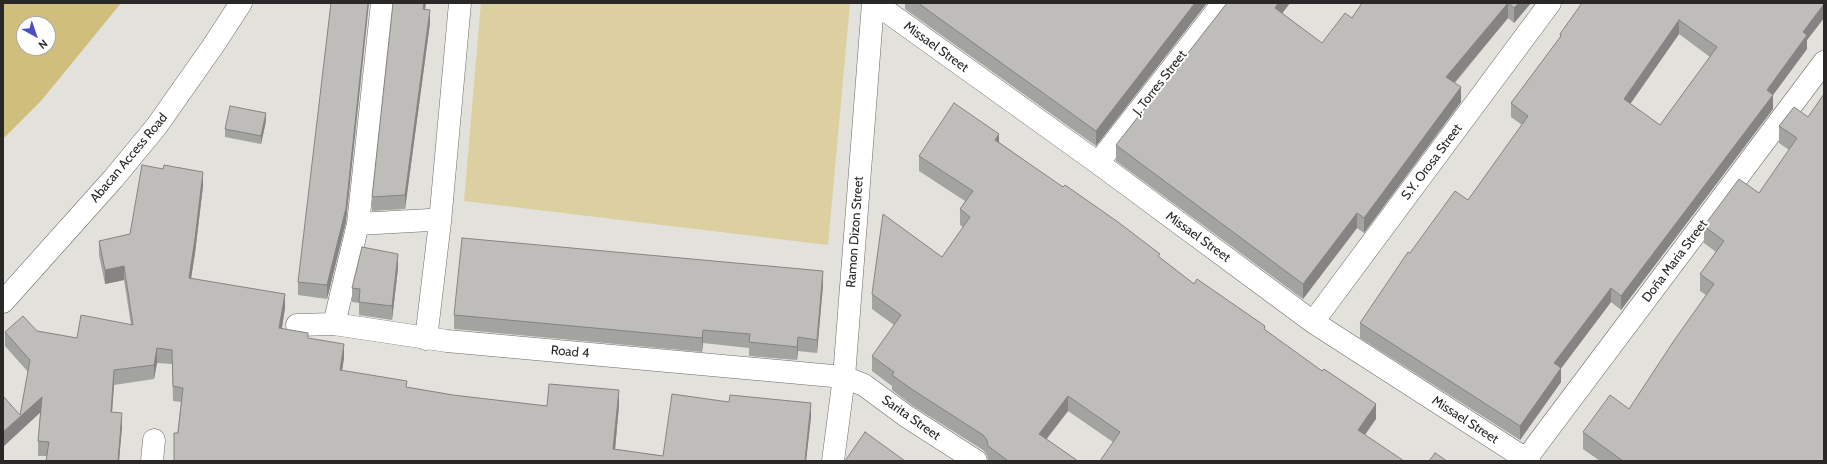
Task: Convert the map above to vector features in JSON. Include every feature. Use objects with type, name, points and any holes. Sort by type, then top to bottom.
[{"type":"street","name":"Abacan Access Road","points":[[3,302],[113,179],[156,127],[214,46],[241,3]]},
{"type":"street","points":[[334,324],[358,224],[382,3]]},
{"type":"street","points":[[426,339],[440,222],[460,3]]},
{"type":"street","name":"Missael Street","points":[[874,3],[1098,163],[1314,322],[1527,460]]},
{"type":"street","name":"Ramon Dizon Street","points":[[833,461],[844,377],[874,3]]},
{"type":"street","name":"J. Torres Street","points":[[1098,163],[1223,3]]},
{"type":"street","name":"S.Y. Orosa Street","points":[[1314,322],[1550,3]]},
{"type":"street","name":"Doña Maria Street","points":[[1527,460],[1824,62]]},
{"type":"street","points":[[358,224],[430,220],[440,222]]},
{"type":"street","name":"Road 4","points":[[297,325],[334,324],[426,339],[844,377]]},
{"type":"street","name":"Sarita Street","points":[[844,377],[869,388],[906,416],[976,461]]},
{"type":"street","points":[[152,461],[154,440]]},
{"type":"shaded area","points":[[3,3],[121,3],[41,101],[3,139]]},
{"type":"shaded area","points":[[481,3],[850,3],[828,245],[464,201]]},
{"type":"building","points":[[331,3],[368,3],[346,208],[327,285],[298,282]]},
{"type":"building","points":[[393,3],[424,3],[423,9],[430,10],[405,195],[372,197]]},
{"type":"building","points":[[918,3],[1195,3],[1096,131]]},
{"type":"building","points":[[1227,3],[1278,3],[1275,8],[1322,43],[1345,13],[1352,18],[1362,3],[1508,3],[1446,77],[1461,87],[1364,218],[1357,213],[1303,284],[1116,145]]},
{"type":"building","points":[[1508,3],[1519,3],[1514,8]]},
{"type":"building","points":[[1582,3],[1824,3],[1803,32],[1807,35],[1767,90],[1773,95],[1621,296],[1611,288],[1554,363],[1561,368],[1520,426],[1360,323],[1408,252],[1410,253],[1455,191],[1468,200],[1528,116],[1511,103],[1561,36],[1560,34]],"holes":[[[1679,20],[1717,47],[1660,125],[1624,99]]]},
{"type":"building","points":[[1824,94],[1824,461],[1623,461],[1583,432],[1610,395],[1629,409],[1673,342],[1714,284],[1700,274],[1724,241],[1704,226],[1739,179],[1759,193],[1797,138],[1779,126],[1794,107],[1808,117]]},
{"type":"building","points":[[954,103],[999,134],[995,140],[1063,187],[1065,185],[1118,222],[1160,254],[1158,256],[1194,284],[1197,279],[1265,326],[1264,329],[1322,371],[1324,369],[1376,404],[1358,430],[1404,461],[1100,461],[1120,432],[1068,396],[1039,434],[1078,461],[1007,461],[988,446],[987,440],[983,435],[892,375],[894,372],[872,356],[901,315],[872,294],[883,214],[942,257],[970,217],[960,209],[973,191],[919,156]]},
{"type":"building","points":[[230,106],[266,113],[261,136],[225,129]]},
{"type":"building","points":[[142,165],[163,169],[164,165],[203,172],[189,278],[285,294],[279,328],[308,333],[308,338],[344,344],[340,370],[407,381],[406,387],[453,395],[547,406],[549,384],[619,390],[613,449],[663,456],[672,394],[729,402],[730,395],[811,403],[805,461],[174,461],[174,433],[178,433],[183,388],[173,386],[172,350],[157,348],[154,365],[114,370],[111,412],[122,413],[118,461],[46,461],[49,442],[38,441],[42,397],[3,432],[3,396],[20,415],[30,360],[5,332],[23,316],[37,331],[77,338],[81,315],[133,325],[124,266],[105,270],[99,241],[130,234]]},
{"type":"building","points":[[462,238],[823,271],[817,340],[798,337],[797,347],[749,342],[750,334],[703,330],[702,338],[454,315]]},
{"type":"building","points":[[362,247],[398,254],[392,306],[359,302],[360,289],[352,288]]},
{"type":"building","points":[[865,432],[905,461],[845,461]]},
{"type":"building","points":[[1435,453],[1447,461],[1429,461]]}]
